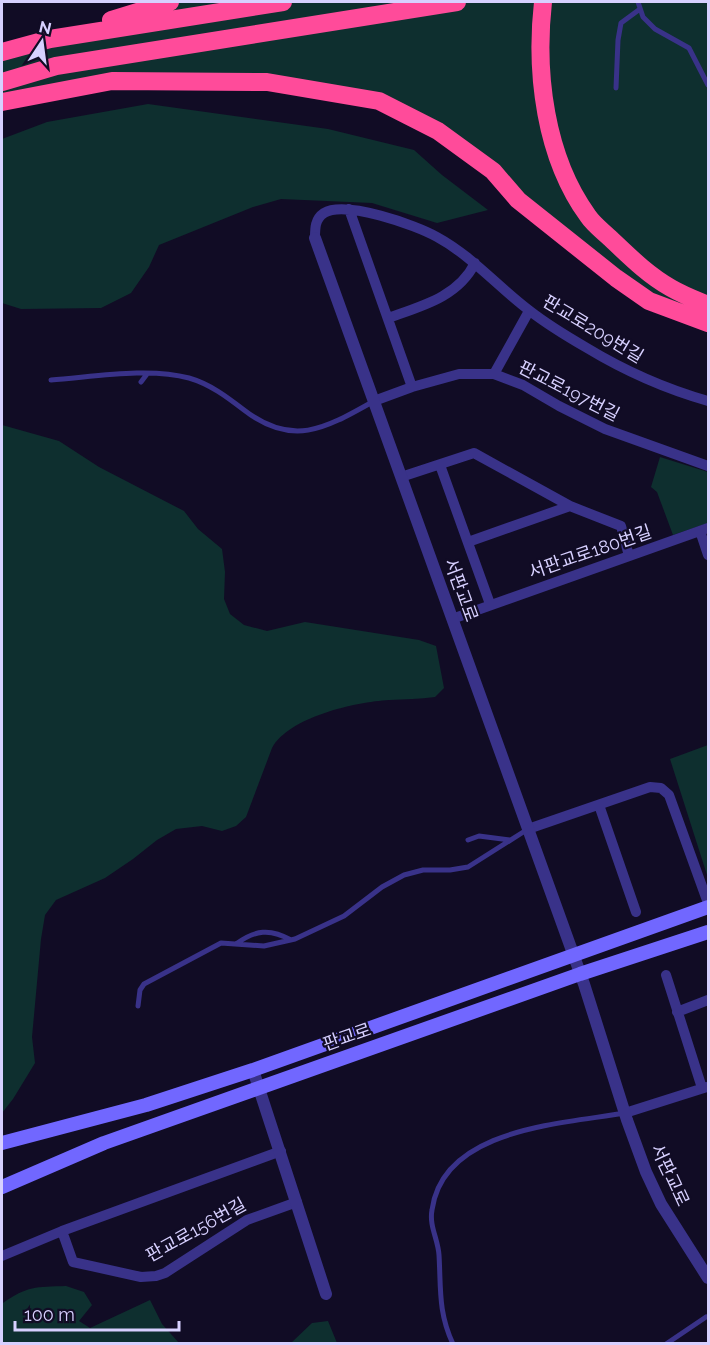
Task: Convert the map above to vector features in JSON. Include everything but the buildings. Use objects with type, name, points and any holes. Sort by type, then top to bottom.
[{"type":"highway","points":[[2,52],[170,2]]},
{"type":"highway","points":[[50,39],[283,2]]},
{"type":"highway","points":[[2,82],[56,66],[457,2]]},
{"type":"highway","points":[[543,2],[540,27],[543,84],[551,131],[562,172],[589,218],[646,272],[673,289],[708,305]]},
{"type":"highway","points":[[2,102],[112,81],[267,82],[379,100],[438,131],[493,171],[518,200],[616,278],[649,301],[708,323]]},
{"type":"main road","name":"판교로","points":[[2,1143],[146,1105],[253,1070],[708,905]]},
{"type":"main road","name":"판교로","points":[[2,1186],[104,1143],[580,974],[708,932]]},
{"type":"street","name":"판교로209번길","points":[[315,238],[316,221],[322,214],[331,210],[349,209],[392,220],[436,236],[475,263],[529,311],[582,345],[669,388],[708,401]]},
{"type":"street","points":[[349,209],[412,387]]},
{"type":"street","name":"서판교로","points":[[315,238],[573,954],[646,1172],[661,1204],[708,1278]]},
{"type":"street","points":[[388,318],[434,302],[449,293],[466,279],[475,263]]},
{"type":"street","points":[[494,374],[529,311]]},
{"type":"street","name":"판교로197번길","points":[[374,401],[412,387],[459,374],[494,374],[523,385],[612,432],[708,465]]},
{"type":"street","points":[[402,477],[474,453],[570,506],[621,526],[629,556]]},
{"type":"street","points":[[440,465],[490,604]]},
{"type":"street","points":[[468,542],[570,506]]},
{"type":"street","name":"서판교로180번길","points":[[452,619],[704,530],[708,555]]},
{"type":"street","points":[[528,829],[650,787],[666,791],[708,905]]},
{"type":"street","points":[[598,805],[636,912]]},
{"type":"street","points":[[625,1113],[705,1087],[666,975]]},
{"type":"street","points":[[677,1012],[708,1000]]},
{"type":"street","points":[[253,1070],[326,1294]]},
{"type":"street","name":"판교로156번길","points":[[2,1256],[62,1231],[281,1151]]},
{"type":"street","name":"판교로156번길","points":[[62,1231],[73,1262],[148,1277],[165,1273],[247,1220],[297,1202]]},
{"type":"lane","points":[[638,2],[643,17],[655,29],[689,48],[708,85]]},
{"type":"lane","points":[[616,88],[621,23],[640,9]]},
{"type":"lane","points":[[51,380],[147,374],[190,379],[221,393],[248,409],[267,425],[286,432],[319,432],[374,401]]},
{"type":"lane","points":[[141,382],[147,374]]},
{"type":"lane","points":[[138,1006],[140,990],[144,984],[221,943],[264,946],[291,940],[344,916],[382,887],[404,875],[423,870],[468,867],[528,829]]},
{"type":"lane","points":[[468,840],[479,837],[512,840]]},
{"type":"lane","points":[[236,944],[247,936],[263,931],[280,934],[291,940]]},
{"type":"lane","points":[[453,1344],[441,1311],[439,1253],[431,1223],[433,1201],[447,1173],[486,1144],[514,1132],[625,1113]]},
{"type":"lane","points":[[666,1344],[706,1317]]},
{"type":"green space","points":[[165,2],[708,2],[708,323],[649,301],[493,171],[379,101],[267,82],[112,81],[2,102],[2,60]]},
{"type":"green space","points":[[148,104],[328,129],[414,150],[488,210],[437,223],[372,203],[281,199],[253,207],[159,245],[149,267],[131,293],[101,308],[21,309],[2,303],[2,139],[47,122]]},
{"type":"green space","points":[[2,425],[59,441],[99,467],[184,511],[198,529],[222,549],[225,572],[224,599],[230,614],[244,625],[267,631],[305,622],[419,640],[436,646],[444,688],[435,697],[375,701],[342,708],[324,713],[293,728],[272,748],[246,817],[236,826],[222,831],[202,826],[176,829],[105,878],[56,900],[45,915],[41,939],[32,1037],[35,1063],[2,1113]]},
{"type":"green space","points":[[660,457],[708,472],[708,523],[673,535],[657,492],[651,487]]},
{"type":"green space","points":[[708,745],[708,878],[670,759]]},
{"type":"green space","points":[[66,1286],[84,1292],[92,1305],[79,1321],[90,1328],[150,1300],[162,1324],[179,1343],[2,1343],[3,1303],[32,1288]]},
{"type":"green space","points":[[328,1321],[337,1343],[291,1343],[312,1323]]}]
